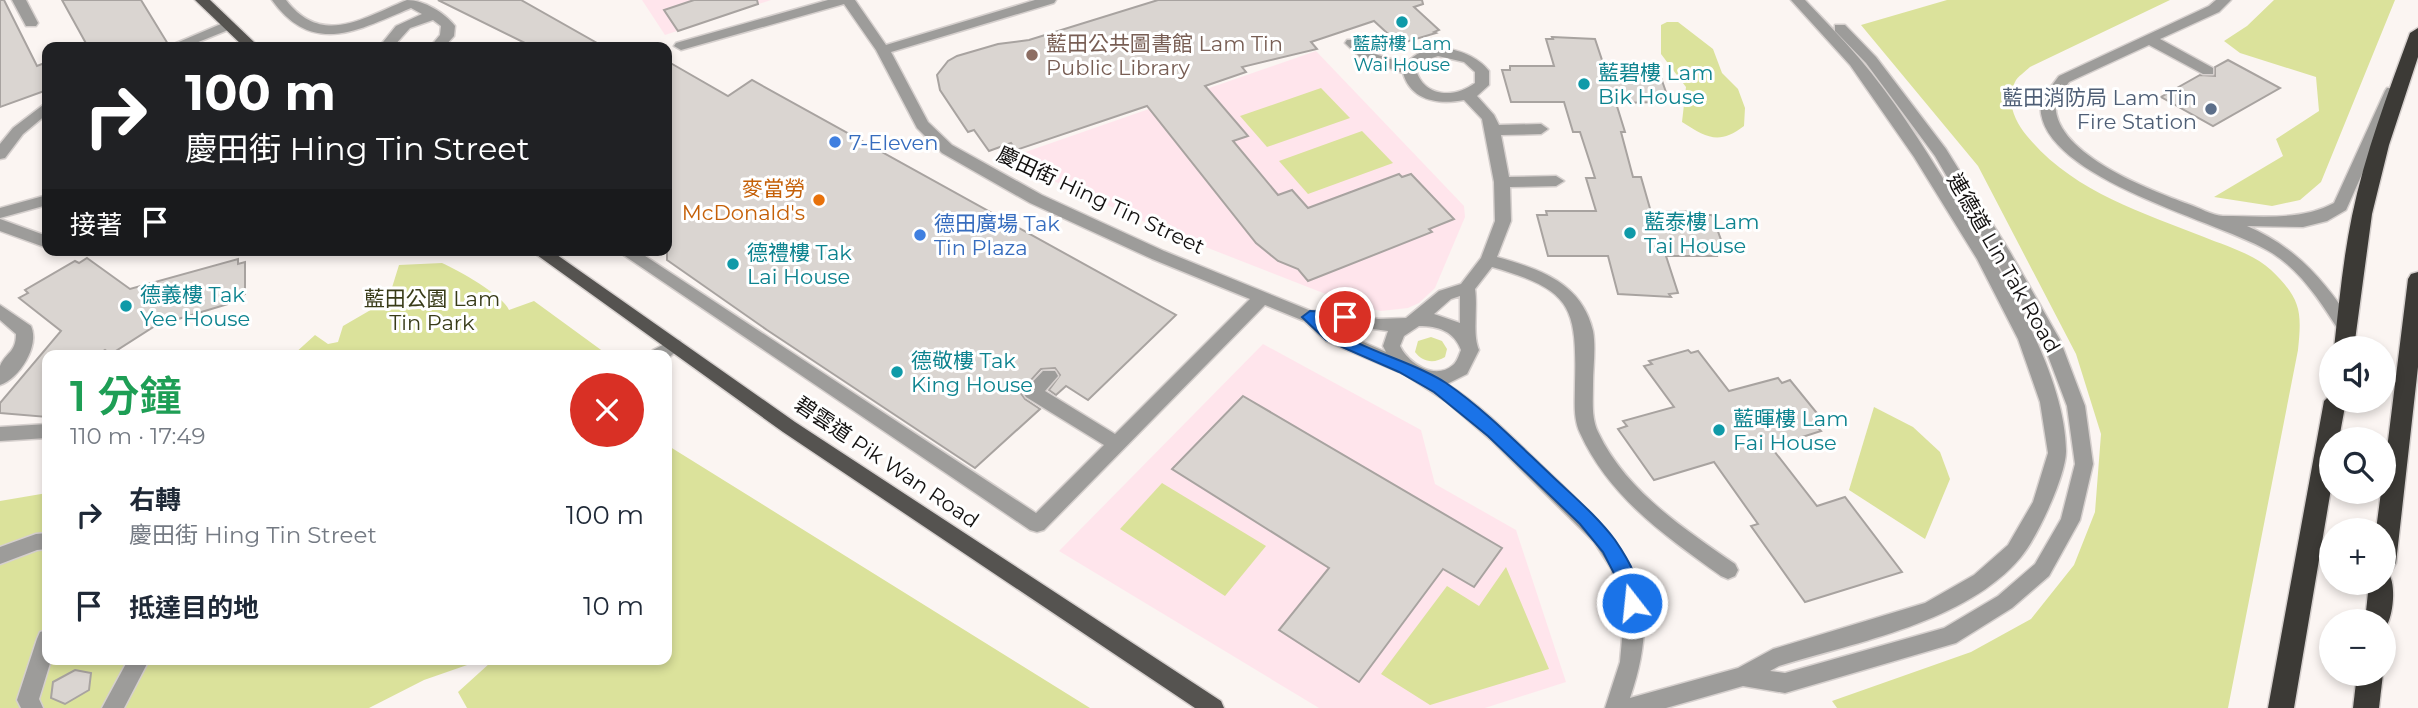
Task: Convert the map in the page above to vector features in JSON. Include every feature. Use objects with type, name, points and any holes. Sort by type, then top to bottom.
[{"type":"highway","points":[[2346,336],[2350,278],[2362,214],[2389,116],[2418,33]]},
{"type":"highway","points":[[2391,518],[2410,405],[2418,279]]},
{"type":"highway","points":[[2281,708],[2333,413]]},
{"type":"highway","points":[[2366,708],[2369,686]]},
{"type":"main road","points":[[202,0],[247,42]]},
{"type":"main road","name":"碧雲道 Pik Wan Road","points":[[547,256],[572,273],[665,350]]},
{"type":"main road","name":"碧雲道 Pik Wan Road","points":[[672,355],[789,427],[1213,708]]},
{"type":"street","points":[[19,0],[31,23]]},
{"type":"street","points":[[279,0],[303,27],[325,31],[352,25],[412,3],[435,15],[448,26],[447,36],[442,42]]},
{"type":"street","points":[[681,46],[845,0]]},
{"type":"street","name":"慶田街 Hing Tin Street","points":[[845,0],[883,50],[922,125],[947,149],[1036,199],[1158,255],[1310,317],[1332,336],[1409,371],[1460,402],[1494,432],[1586,519],[1610,547],[1628,582],[1635,624],[1631,667],[1616,708]]},
{"type":"street","points":[[883,50],[1049,0]]},
{"type":"street","name":"連德道 Lin Tak Road","points":[[1631,708],[1743,676],[1773,657],[1930,610],[1981,582],[2015,551],[2042,504],[2057,453],[2049,402],[2027,339],[1984,258],[1920,154],[1855,62],[1798,0]]},
{"type":"street","name":"連德道 Lin Tak Road","points":[[1743,676],[1785,683],[1798,680],[1949,636],[2006,602],[2042,570],[2048,560],[2070,520],[2084,464],[2076,406],[2052,340],[2004,256],[1941,153],[1871,60],[1814,0]]},
{"type":"street","points":[[2224,0],[2214,9],[2064,79],[2050,92],[2047,110],[2056,130],[2074,152],[2099,172],[2128,187],[2261,239],[2289,257],[2316,282],[2345,336]]},
{"type":"street","points":[[389,42],[396,30],[406,23],[435,15]]},
{"type":"street","points":[[186,42],[228,25]]},
{"type":"street","points":[[324,42],[325,31]]},
{"type":"street","points":[[2149,39],[2208,71]]},
{"type":"street","points":[[1352,43],[1367,56],[1409,70]]},
{"type":"street","points":[[1437,52],[1469,59],[1477,64],[1483,78],[1482,85],[1468,95],[1445,98],[1422,91],[1414,85],[1409,70],[1418,58],[1437,52]]},
{"type":"street","points":[[2204,217],[2290,222],[2321,217],[2340,206],[2385,103],[2405,70]]},
{"type":"street","points":[[1409,371],[1394,354],[1391,345],[1398,330],[1445,295],[1467,288],[1488,260],[1503,221],[1502,182],[1493,130],[1489,118],[1468,95]]},
{"type":"street","points":[[0,154],[18,131],[42,111]]},
{"type":"street","points":[[1493,130],[1541,129]]},
{"type":"street","points":[[1502,182],[1556,181]]},
{"type":"street","points":[[0,213],[42,201]]},
{"type":"street","points":[[0,225],[42,241]]},
{"type":"street","points":[[633,256],[1037,524],[1263,297]]},
{"type":"street","points":[[1488,260],[1545,278],[1562,289],[1573,301],[1584,332],[1584,410],[1589,433],[1632,498],[1728,570]]},
{"type":"street","points":[[1467,288],[1470,308],[1467,341]]},
{"type":"street","points":[[0,311],[25,331],[26,341],[22,353],[0,379]]},
{"type":"street","name":"慶田街 Hing Tin Street","points":[[1310,317],[1345,317],[1378,325],[1428,320],[1452,326],[1467,341],[1468,358],[1457,372],[1436,377],[1409,371]]},
{"type":"street","points":[[1049,376],[1032,392],[1117,444]]},
{"type":"street","points":[[0,434],[42,431]]},
{"type":"street","points":[[0,556],[42,541]]},
{"type":"street","points":[[32,708],[28,700],[42,655]]},
{"type":"street","points":[[113,708],[136,665]]},
{"type":"shaded area","points":[[642,0],[771,0],[665,35]]},
{"type":"shaded area","points":[[1316,51],[1464,206],[1465,217],[1435,288],[1419,303],[1408,308],[1381,311],[1354,305],[1167,232],[1005,159]]},
{"type":"shaded area","points":[[1263,344],[1421,430],[1435,484],[1516,530],[1566,682],[1485,708],[1319,708],[1059,551]]},
{"type":"green space","points":[[1947,0],[2170,0],[2030,67],[2018,78],[2012,89],[2011,103],[2015,118],[2045,155],[2086,186],[2132,209],[2256,259],[2281,280],[2294,298],[2300,325],[2298,350],[2228,708],[1837,708],[1832,701],[1971,652],[2031,619],[2074,565],[2095,512],[2101,434],[2076,354],[1978,166],[1861,25]]},
{"type":"green space","points":[[2274,0],[2395,0],[2321,182],[2300,200],[2272,206],[2214,197],[2283,156],[2276,139],[2319,111],[2316,77],[2240,53],[2224,41],[2247,26]]},
{"type":"green space","points":[[1678,22],[1713,49],[1722,73],[1738,89],[1745,108],[1744,126],[1727,136],[1713,137],[1682,122],[1686,87],[1661,54],[1661,25]]},
{"type":"green space","points":[[1321,88],[1350,118],[1267,147],[1240,116]]},
{"type":"green space","points":[[1362,131],[1393,163],[1308,194],[1279,161]]},
{"type":"green space","name":"藍田公園 Lam Tin Park","points":[[442,263],[489,290],[509,310],[534,301],[601,350],[298,350],[315,335],[328,344],[338,342],[343,326],[374,308],[390,294],[399,265]]},
{"type":"green space","points":[[1431,337],[1442,341],[1447,349],[1445,357],[1437,361],[1428,361],[1415,352],[1418,341]]},
{"type":"green space","points":[[1874,407],[1913,427],[1940,452],[1950,479],[1925,539],[1849,490]]},
{"type":"green space","points":[[672,448],[1090,708],[467,708],[458,692],[488,665],[672,665]]},
{"type":"green space","points":[[1162,483],[1266,546],[1225,596],[1120,529]]},
{"type":"green space","points":[[42,494],[42,665],[467,665],[424,680],[369,708],[0,708],[0,501]]},
{"type":"green space","points":[[1506,567],[1549,669],[1430,705],[1381,674],[1447,586],[1479,606]]},
{"type":"building","points":[[0,0],[4,0],[37,66],[42,64],[42,92],[0,107]]},
{"type":"building","points":[[62,0],[141,0],[167,42],[85,42]]},
{"type":"building","points":[[438,0],[521,0],[595,42],[523,42]]},
{"type":"building","points":[[694,0],[757,0],[758,4],[678,31],[664,10]]},
{"type":"building","points":[[1158,0],[1422,0],[1423,4],[1414,7],[1439,30],[1434,32],[1436,33],[1399,44],[1374,21],[1311,42],[1317,49],[1242,67],[1246,72],[1205,86],[1248,136],[1233,141],[1278,195],[1292,190],[1308,208],[1399,174],[1402,177],[1411,174],[1454,219],[1429,229],[1432,232],[1308,281],[1298,269],[1278,261],[1256,243],[1147,106],[1016,150],[1011,143],[989,151],[974,130],[968,132],[940,90],[937,75],[948,61],[957,56],[998,44],[1029,40]]},
{"type":"building","points":[[1552,37],[1595,39],[1604,66],[1649,66],[1650,70],[1658,69],[1668,98],[1660,98],[1662,102],[1616,103],[1625,132],[1621,132],[1633,177],[1641,177],[1651,212],[1701,211],[1703,215],[1712,215],[1725,251],[1716,252],[1717,256],[1666,256],[1678,293],[1669,294],[1671,297],[1618,294],[1608,256],[1548,256],[1537,215],[1547,215],[1546,211],[1596,211],[1586,178],[1595,178],[1580,132],[1573,132],[1564,102],[1511,102],[1502,70],[1510,70],[1510,66],[1554,66],[1546,39],[1553,39]]},
{"type":"building","points":[[2228,60],[2280,88],[2213,126],[2161,97],[2200,75],[2215,76],[2215,67]]},
{"type":"building","points":[[672,64],[728,96],[752,80],[1176,315],[1088,400],[1066,386],[1056,395],[1049,390],[1060,375],[1055,368],[1041,369],[1020,392],[1040,409],[975,468],[667,260],[667,256],[672,256]]},
{"type":"building","name":"德義樓 Tak Yee House","points":[[87,258],[130,289],[238,259],[238,264],[245,262],[245,294],[238,296],[238,301],[155,326],[117,350],[45,350],[61,331],[19,298],[28,293],[25,290],[75,261],[79,263]]},
{"type":"building","points":[[1688,350],[1691,353],[1698,351],[1729,391],[1778,378],[1782,383],[1790,380],[1825,423],[1816,426],[1821,431],[1771,447],[1817,506],[1845,497],[1902,572],[1805,602],[1751,526],[1758,524],[1714,462],[1654,480],[1618,429],[1627,426],[1623,421],[1674,407],[1644,366],[1652,364],[1649,361]]},
{"type":"building","name":"德義樓 Tak Yee House","points":[[42,353],[42,417],[0,413],[0,403]]},
{"type":"building","points":[[1243,396],[1502,548],[1474,587],[1443,569],[1359,682],[1279,630],[1329,568],[1172,469]]},
{"type":"building","points":[[75,670],[91,673],[89,690],[65,704],[51,698],[53,682]]},
{"type":"place","name":"藍蔚樓 Lam Wai House","points":[[1402,22]]},
{"type":"place","name":"藍田公共圖書館 Lam Tin Public Library","points":[[1032,55]]},
{"type":"place","name":"藍碧樓 Lam Bik House","points":[[1584,84]]},
{"type":"place","name":"藍田消防局 Lam Tin Fire Station","points":[[2211,109]]},
{"type":"place","name":"7-Eleven","points":[[835,142]]},
{"type":"place","name":"麥當勞 McDonald's","points":[[819,200]]},
{"type":"place","name":"藍泰樓 Lam Tai House","points":[[1630,233]]},
{"type":"place","name":"德田廣場 Tak Tin Plaza","points":[[920,235]]},
{"type":"place","name":"德禮樓 Tak Lai House","points":[[733,264]]},
{"type":"place","name":"德義樓 Tak Yee House","points":[[126,306]]},
{"type":"place","name":"德敬樓 Tak King House","points":[[897,372]]},
{"type":"place","name":"藍暉樓 Lam Fai House","points":[[1719,430]]},
{"type":"route","points":[[1345,317],[1310,317],[1332,336],[1405,368],[1440,387],[1494,432],[1586,519],[1610,547],[1628,582],[1632,603]]}]
